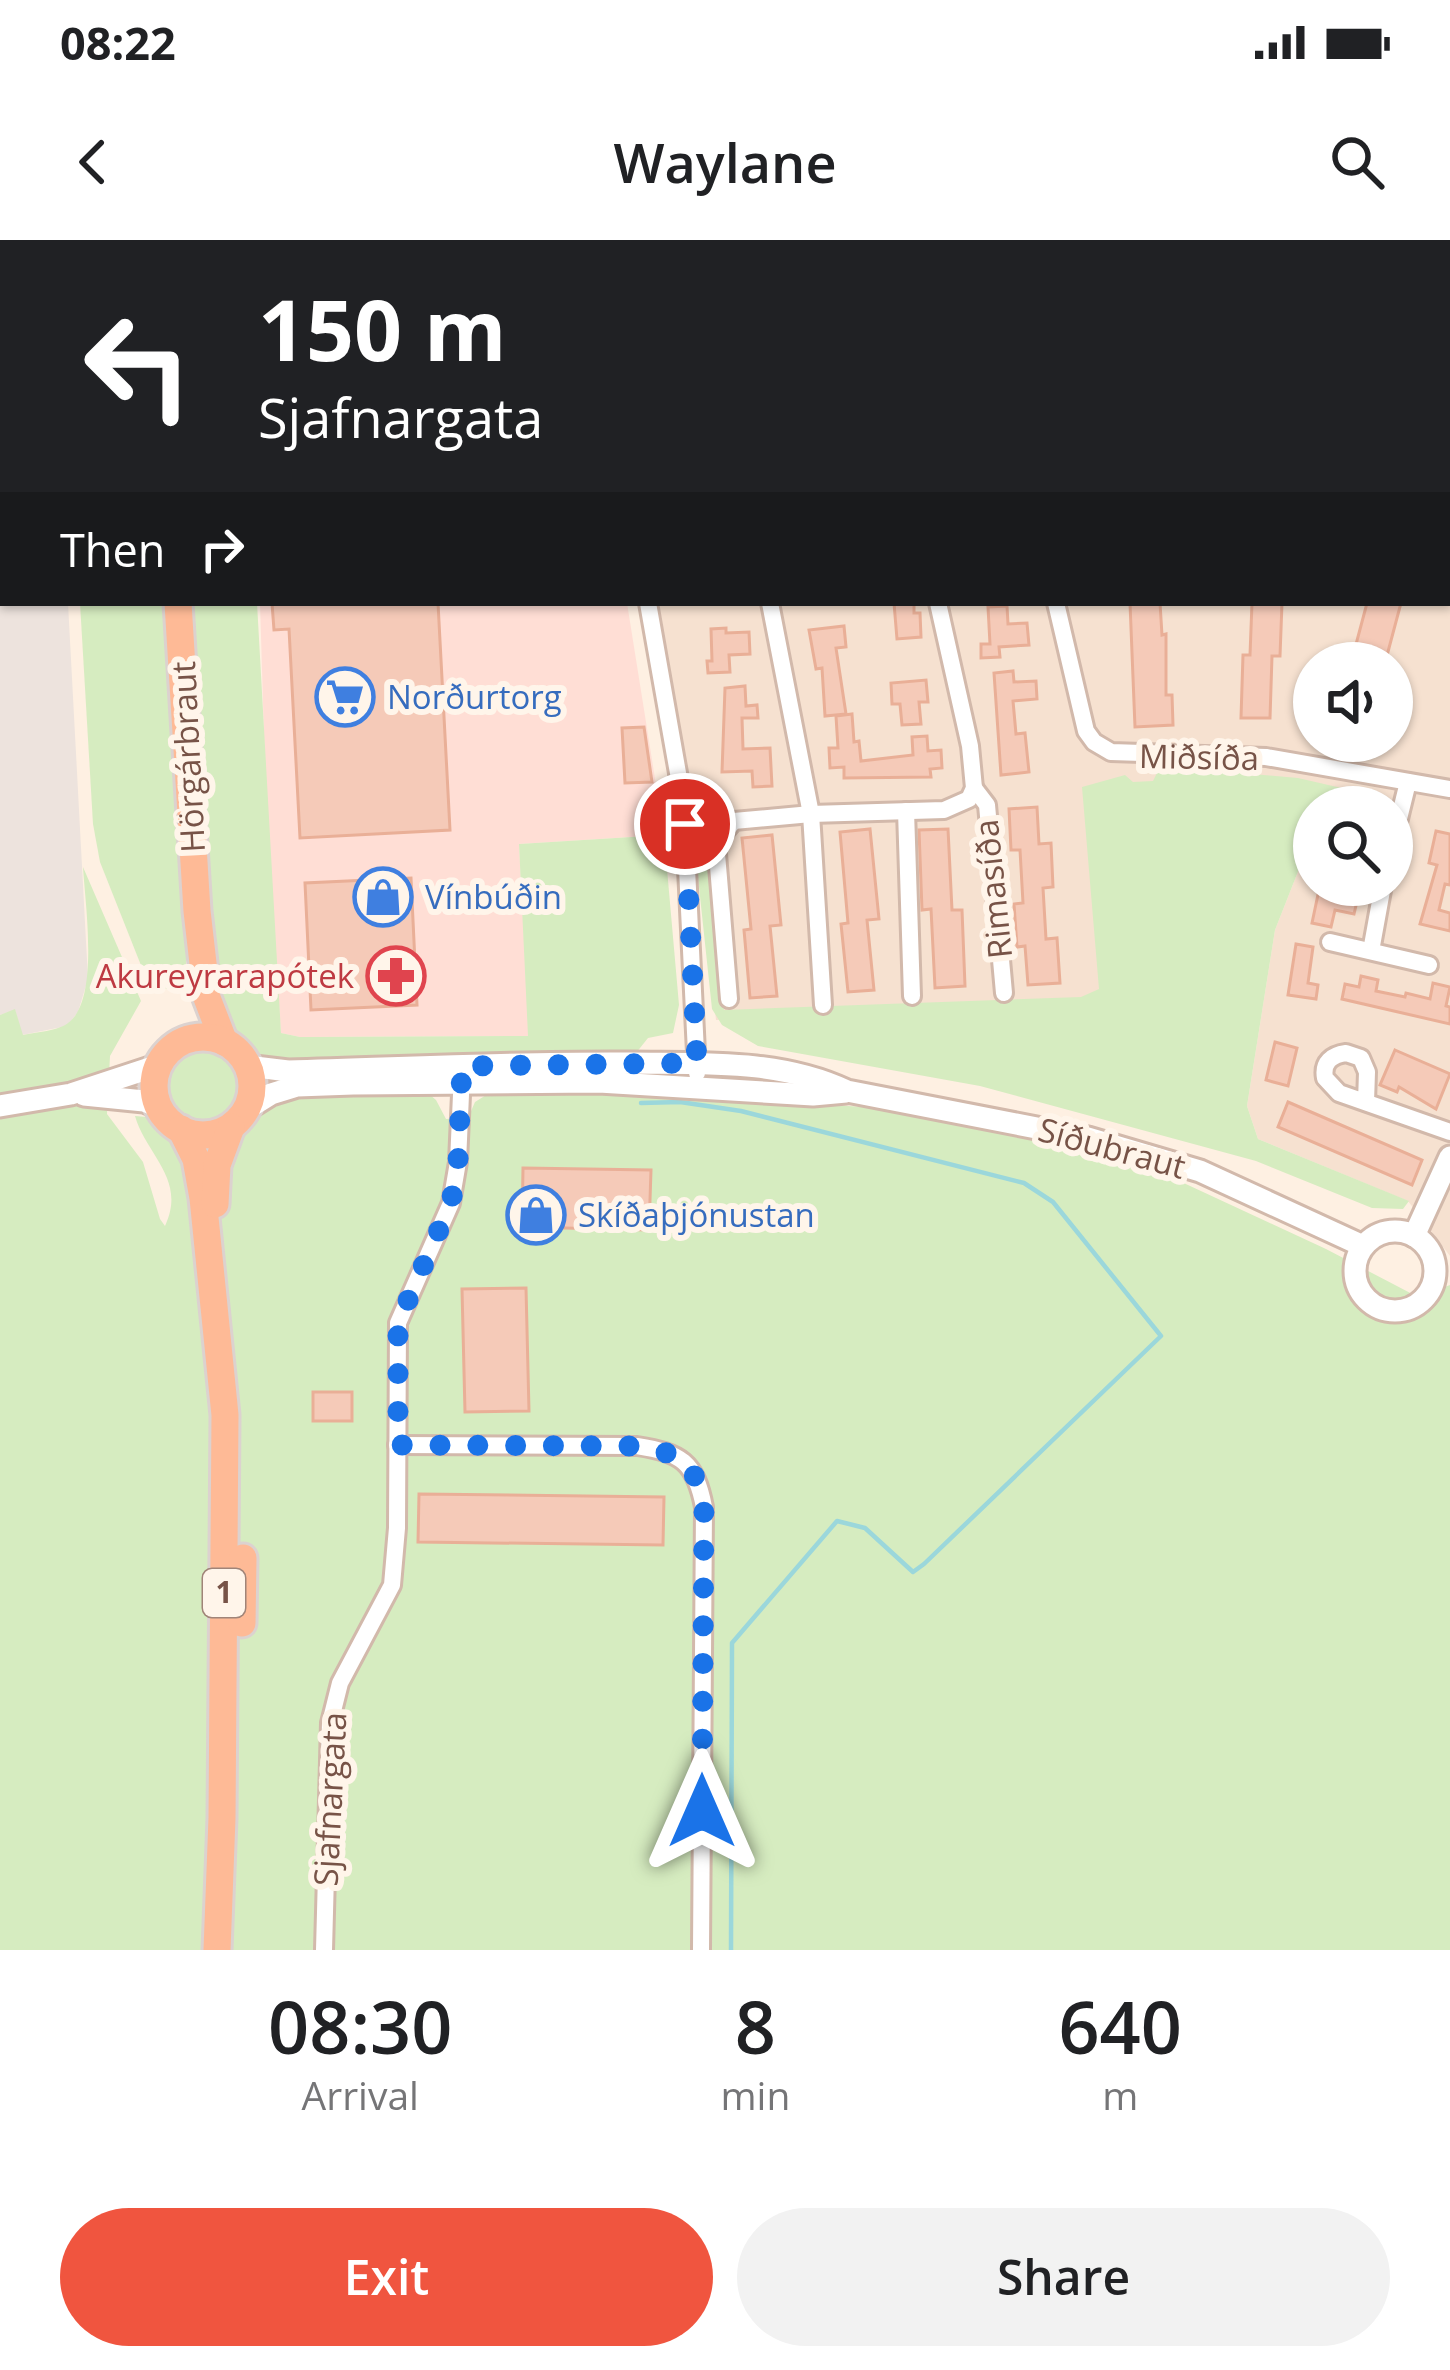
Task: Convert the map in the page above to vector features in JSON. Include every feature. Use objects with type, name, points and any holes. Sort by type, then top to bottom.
[{"type":"highway","name":"Hörgárbraut","points":[[178,606],[197,910],[207,998],[224,1042]]},
{"type":"highway","name":"Hörgárbraut","points":[[168,1054],[191,999],[197,910]]},
{"type":"highway","points":[[159,1107],[154,1086],[168,1054],[192,1038],[224,1042],[248,1066]]},
{"type":"highway","name":"1","points":[[211,1250],[217,1165],[252,1087],[248,1066]]},
{"type":"highway","name":"1","points":[[159,1107],[181,1129],[196,1160],[211,1250],[225,1414],[218,1943]]},
{"type":"highway","points":[[181,1129],[206,1135],[239,1118]]},
{"type":"highway","points":[[218,1943],[233,1882],[238,1834],[244,1558]]},
{"type":"street","points":[[649,606],[683,808],[697,1088]]},
{"type":"street","points":[[771,606],[811,814],[823,1005]]},
{"type":"street","name":"Rimasíða","points":[[728,999],[716,842],[734,821],[944,810],[969,799],[974,788],[970,746],[939,606]]},
{"type":"street","name":"Miðsíða","points":[[1057,606],[1086,731],[1111,752],[1266,757],[1450,789]]},
{"type":"street","points":[[1407,786],[1408,782]]},
{"type":"street","name":"Rimasíða","points":[[974,788],[987,805],[1004,993]]},
{"type":"street","points":[[906,812],[912,996]]},
{"type":"street","points":[[1371,951],[1379,906]]},
{"type":"street","points":[[1330,942],[1429,965]]},
{"type":"street","points":[[0,1106],[71,1094],[168,1054]]},
{"type":"street","name":"Síðubraut","points":[[239,1118],[271,1094],[297,1087],[697,1063],[817,1077],[847,1091],[1088,1138],[1200,1171],[1363,1246]]},
{"type":"street","name":"Síðubraut","points":[[248,1066],[813,1095],[847,1091]]},
{"type":"street","name":"Sjafnargata","points":[[324,1950],[330,1723],[340,1683],[392,1585],[398,1323],[451,1203],[462,1074]]},
{"type":"street","points":[[71,1094],[143,1100],[159,1107]]},
{"type":"street","points":[[1366,1102],[1450,1132]]},
{"type":"street","points":[[1414,1236],[1450,1156]]},
{"type":"street","points":[[1390,1231],[1414,1236],[1432,1255],[1441,1292],[1405,1310],[1377,1306],[1356,1282],[1357,1257],[1363,1246],[1390,1231]]},
{"type":"street","points":[[398,1445],[638,1446],[674,1452],[690,1467],[704,1507],[701,1950]]},
{"type":"shaded area","points":[[0,606],[68,606],[88,979],[78,1012],[67,1026],[22,1035],[15,1010],[0,1015]]},
{"type":"shaded area","points":[[260,606],[627,606],[664,835],[519,844],[529,1036],[300,1037],[281,1033],[267,835]]},
{"type":"shaded area","points":[[659,606],[1450,606],[1450,1256],[1408,1201],[1258,1139],[1247,1106],[1275,930],[1293,884],[1293,906],[1413,906],[1413,786],[1303,786],[1297,780],[1109,1004],[716,1020],[693,813]]},
{"type":"green space","points":[[80,606],[165,606],[186,990],[150,988],[100,862],[93,824]]},
{"type":"green space","points":[[190,606],[257,606],[281,1033],[300,1037],[528,1036],[519,844],[664,835],[679,1005],[673,1033],[648,1038],[632,1058],[281,1066],[244,1044],[228,1023],[212,982]]},
{"type":"green space","points":[[1157,773],[1242,773],[1333,786],[1293,786],[1293,884],[1275,930],[1247,1106],[1258,1139],[1409,1201],[1403,1209],[1372,1208],[1256,1161],[980,1086],[758,1046],[722,1025],[712,1009],[694,840],[707,837],[724,1010],[1081,997],[1099,989],[1082,787],[1125,775],[1133,782],[1153,781]]},
{"type":"green space","points":[[83,867],[141,1001],[110,1056],[107,1114],[143,1162],[165,1226],[171,1194],[168,1181],[135,1116],[147,1117],[181,1150],[194,1220],[220,1221],[226,1162],[240,1129],[259,1111],[283,1100],[340,1090],[423,1089],[436,1100],[446,1119],[468,1118],[475,1102],[491,1092],[615,1092],[881,1108],[1026,1137],[1160,1172],[1418,1297],[1450,1285],[1450,1950],[0,1950],[0,1015],[15,1009],[23,1035],[64,1026],[78,1011],[88,950]]},
{"type":"green space","points":[[203,1046],[230,1058],[242,1085],[230,1112],[203,1124],[176,1112],[164,1085],[176,1058]]},
{"type":"building","name":"Norðurtorg","points":[[272,606],[438,606],[450,830],[300,838],[289,629],[274,630]]},
{"type":"building","points":[[894,606],[914,606],[914,613],[920,613],[921,637],[897,639]]},
{"type":"building","points":[[1007,606],[1008,624],[1027,623],[1029,645],[999,647],[1000,657],[981,658],[981,644],[990,644],[988,607]]},
{"type":"building","points":[[1130,606],[1160,606],[1162,635],[1166,634],[1166,695],[1172,695],[1173,725],[1135,727]]},
{"type":"building","points":[[1252,606],[1282,606],[1280,656],[1272,656],[1270,718],[1241,718],[1243,655],[1250,655]]},
{"type":"building","points":[[1366,606],[1400,606],[1391,642],[1357,642]]},
{"type":"building","points":[[844,626],[846,647],[836,648],[846,714],[825,716],[822,668],[816,669],[809,630]]},
{"type":"building","points":[[726,628],[726,633],[749,632],[750,654],[729,655],[730,672],[708,673],[711,629]]},
{"type":"building","points":[[1013,671],[1014,682],[1036,681],[1037,699],[1013,701],[1016,734],[1025,733],[1029,772],[1001,775],[994,673]]},
{"type":"building","points":[[926,680],[928,702],[919,702],[921,724],[902,725],[900,704],[892,704],[891,683]]},
{"type":"building","points":[[745,686],[746,706],[757,705],[758,718],[742,718],[743,749],[770,748],[772,786],[753,787],[752,771],[722,772],[725,688]]},
{"type":"building","points":[[852,714],[861,761],[913,755],[912,737],[927,736],[928,751],[941,750],[942,768],[930,769],[931,777],[844,778],[844,767],[830,768],[829,748],[838,748],[836,716]]},
{"type":"building","points":[[644,727],[652,782],[625,783],[622,728]]},
{"type":"building","points":[[1037,807],[1039,844],[1051,843],[1053,887],[1043,888],[1046,939],[1057,938],[1060,983],[1028,985],[1025,946],[1017,947],[1014,904],[1023,903],[1020,850],[1011,850],[1009,809]]},
{"type":"building","points":[[870,829],[879,919],[867,920],[874,990],[848,992],[840,832]]},
{"type":"building","points":[[948,829],[952,910],[962,910],[965,986],[935,988],[931,909],[922,910],[919,830]]},
{"type":"building","points":[[1436,831],[1450,834],[1450,885],[1445,884],[1439,910],[1450,913],[1450,931],[1420,924],[1437,865],[1429,863]]},
{"type":"building","points":[[772,835],[781,925],[770,926],[777,996],[750,998],[744,930],[751,929],[742,838]]},
{"type":"building","points":[[411,878],[417,1005],[311,1010],[305,883]]},
{"type":"building","points":[[1316,906],[1356,906],[1354,914],[1335,910],[1331,927],[1312,923]]},
{"type":"building","points":[[1296,944],[1313,947],[1308,983],[1318,985],[1316,999],[1288,995]]},
{"type":"building","points":[[1361,976],[1378,980],[1376,991],[1405,997],[1406,993],[1430,999],[1433,983],[1450,987],[1446,1006],[1450,1007],[1450,1024],[1342,999],[1345,984],[1359,987]]},
{"type":"building","points":[[1275,1042],[1297,1048],[1288,1086],[1266,1080]]},
{"type":"building","points":[[1395,1050],[1450,1074],[1436,1109],[1399,1087],[1397,1092],[1380,1085]]},
{"type":"building","points":[[1288,1102],[1422,1160],[1412,1185],[1278,1127]]},
{"type":"building","points":[[523,1168],[651,1170],[649,1230],[522,1227]]},
{"type":"building","points":[[526,1288],[529,1411],[465,1412],[462,1289]]},
{"type":"building","points":[[313,1392],[352,1392],[352,1421],[313,1421]]},
{"type":"building","points":[[419,1494],[664,1497],[663,1545],[418,1542]]},
{"type":"waterway","points":[[641,1103],[680,1102],[741,1111],[1024,1183],[1053,1202],[1161,1336],[913,1572],[865,1528],[837,1521],[732,1643],[731,1950]]},
{"type":"place","name":"Norðurtorg","points":[[345,697]]},
{"type":"place","name":"Vínbúðin","points":[[383,897]]},
{"type":"place","name":"Akureyrarapótek","points":[[396,976]]},
{"type":"place","name":"Skíðaþjónustan","points":[[536,1215]]},
{"type":"route","points":[[685,824],[697,1063],[462,1066],[458,1162],[451,1203],[398,1323],[398,1445],[638,1446],[674,1452],[690,1467],[704,1507],[702,1811]]}]
